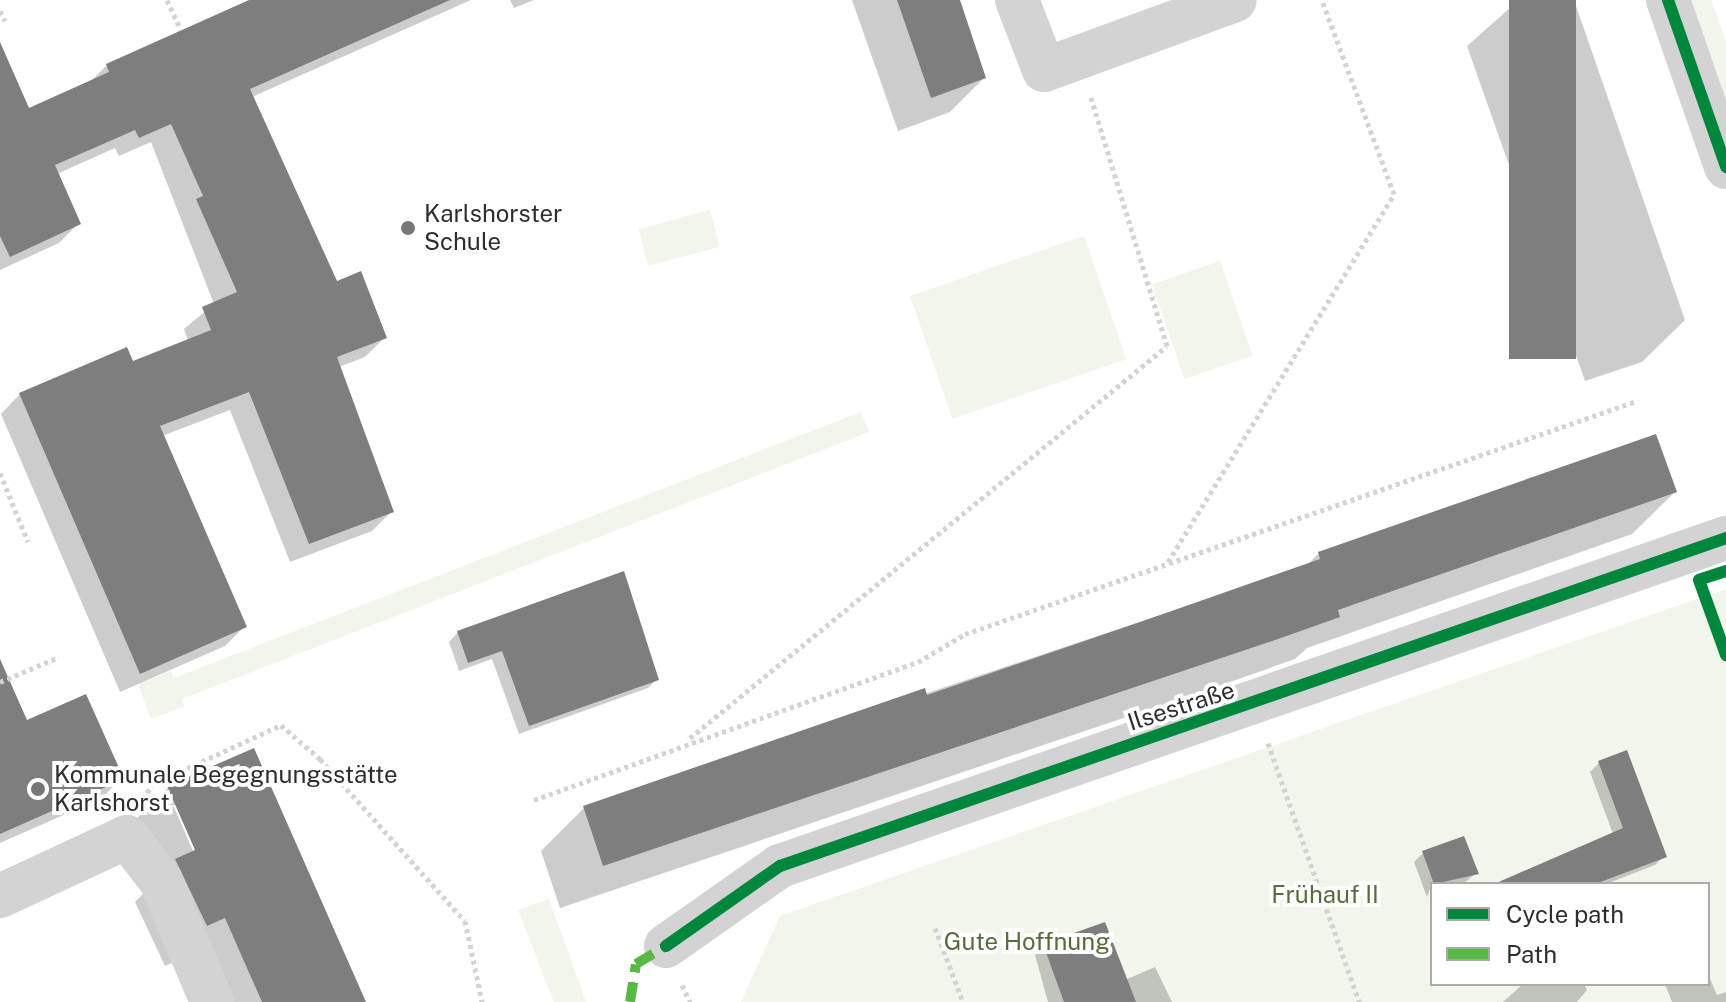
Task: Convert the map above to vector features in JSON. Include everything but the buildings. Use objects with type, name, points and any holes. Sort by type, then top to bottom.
[{"type":"street","points":[[1017,0],[1044,70],[1235,0]]},
{"type":"street","points":[[1668,0],[1726,167]]},
{"type":"street","name":"Ilsestraße","points":[[666,946],[780,866],[1726,538]]},
{"type":"street","points":[[0,896],[127,837],[161,881],[212,1002]]},
{"type":"path","points":[[167,0],[181,30]]},
{"type":"path","points":[[1168,563],[1394,194],[1322,0]]},
{"type":"path","points":[[0,11],[5,21]]},
{"type":"path","points":[[685,742],[1167,346],[1080,58]]},
{"type":"path","points":[[534,800],[685,742],[918,662],[965,634],[1634,402]]},
{"type":"path","points":[[0,473],[28,542]]},
{"type":"path","points":[[0,682],[59,657]]},
{"type":"path","points":[[127,837],[151,785],[281,725],[320,759],[465,921],[482,1002]]},
{"type":"path","points":[[1283,785],[1359,1002]]},
{"type":"path","points":[[935,928],[963,1002]]},
{"type":"green space","points":[[1688,0],[1711,0],[1726,41],[1726,109]]},
{"type":"green space","points":[[710,210],[720,247],[648,266],[639,229]]},
{"type":"green space","points":[[1084,236],[1126,359],[952,419],[910,296]]},
{"type":"green space","points":[[1220,261],[1253,356],[1184,379],[1152,284]]},
{"type":"green space","points":[[861,412],[869,432],[182,699],[184,706],[151,719],[138,684],[171,671],[174,678]]},
{"type":"green space","points":[[1726,589],[1726,1002],[741,1002],[780,916]]},
{"type":"green space","points":[[549,899],[586,1002],[554,1002],[518,910]]},
{"type":"marked path","points":[[630,1002],[636,964],[666,946]]},
{"type":"cycle path","points":[[1668,0],[1726,167]]},
{"type":"cycle path","points":[[666,946],[780,866],[1726,538]]},
{"type":"cycle path","points":[[1726,571],[1699,580],[1726,655]]},
{"type":"place","name":"Karlshorster Schule","points":[[408,228]]},
{"type":"place","name":"Kommunale Begegnungsstätte Karlshorst","points":[[38,789]]},
{"type":"park label","name":"Frühauf II","points":[[1325,895]]},
{"type":"park label","name":"Gute Hoffnung","points":[[1027,942]]}]
